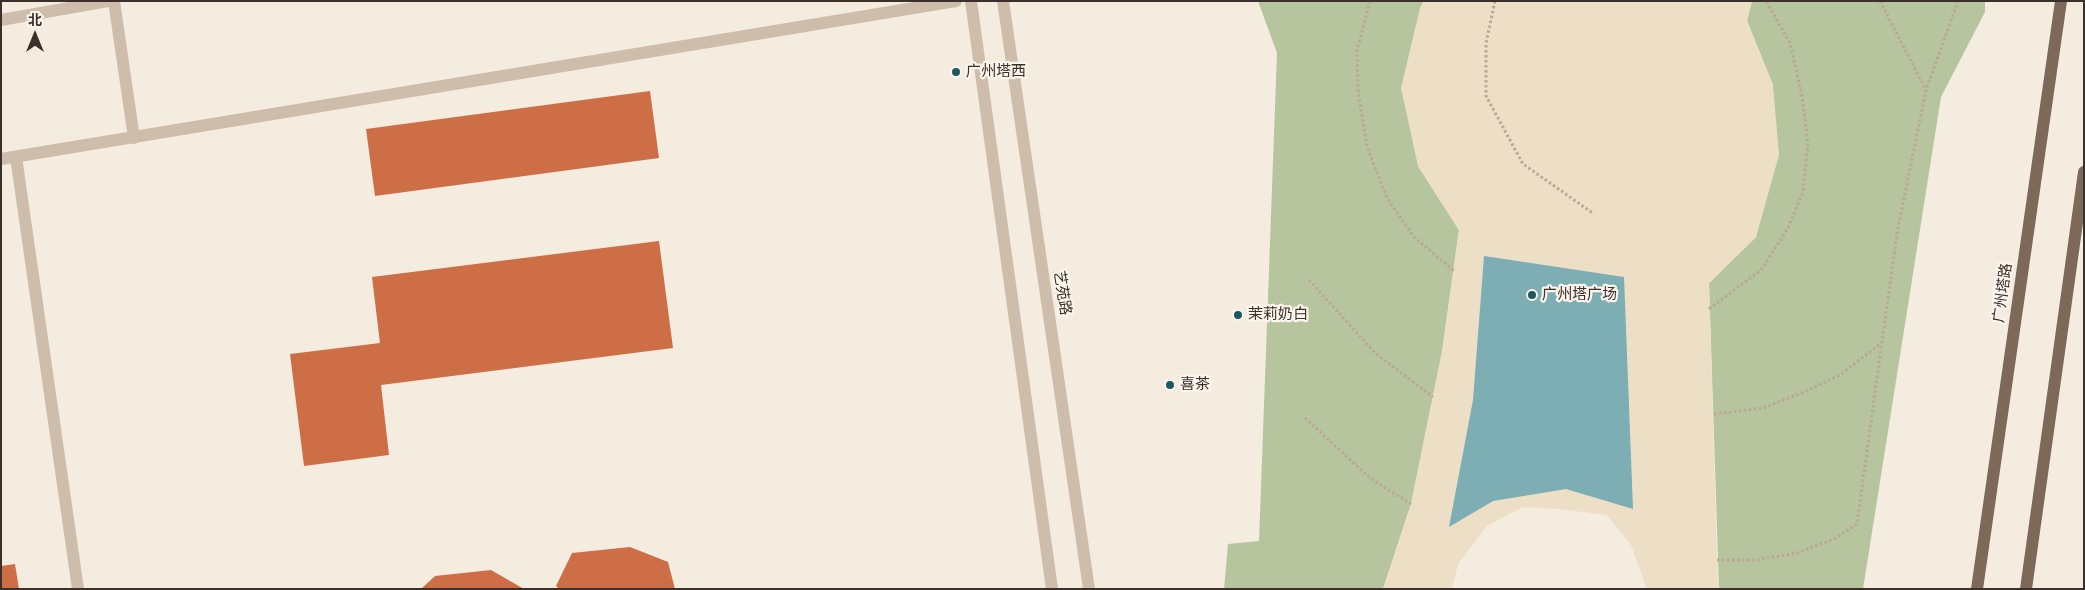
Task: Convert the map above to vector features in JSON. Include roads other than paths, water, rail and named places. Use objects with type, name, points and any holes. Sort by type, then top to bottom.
[{"type":"main road","name":"广州塔路","points":[[1978,589],[2061,1]]},
{"type":"main road","points":[[2026,589],[2084,172]]},
{"type":"street","points":[[1,20],[108,1]]},
{"type":"street","points":[[114,1],[134,138]]},
{"type":"street","points":[[1,159],[956,1]]},
{"type":"street","points":[[971,1],[1052,589]]},
{"type":"street","name":"艺苑路","points":[[1003,1],[1089,589]]},
{"type":"street","points":[[16,158],[78,589]]},
{"type":"water","points":[[1484,256],[1624,277],[1633,509],[1566,489],[1493,501],[1449,527],[1473,400]]},
{"type":"place","name":"广州塔西","points":[[956,72]]},
{"type":"place","name":"广州塔广场","points":[[1532,295]]},
{"type":"place","name":"茉莉奶白","points":[[1238,315]]},
{"type":"place","name":"喜茶","points":[[1170,385]]}]
